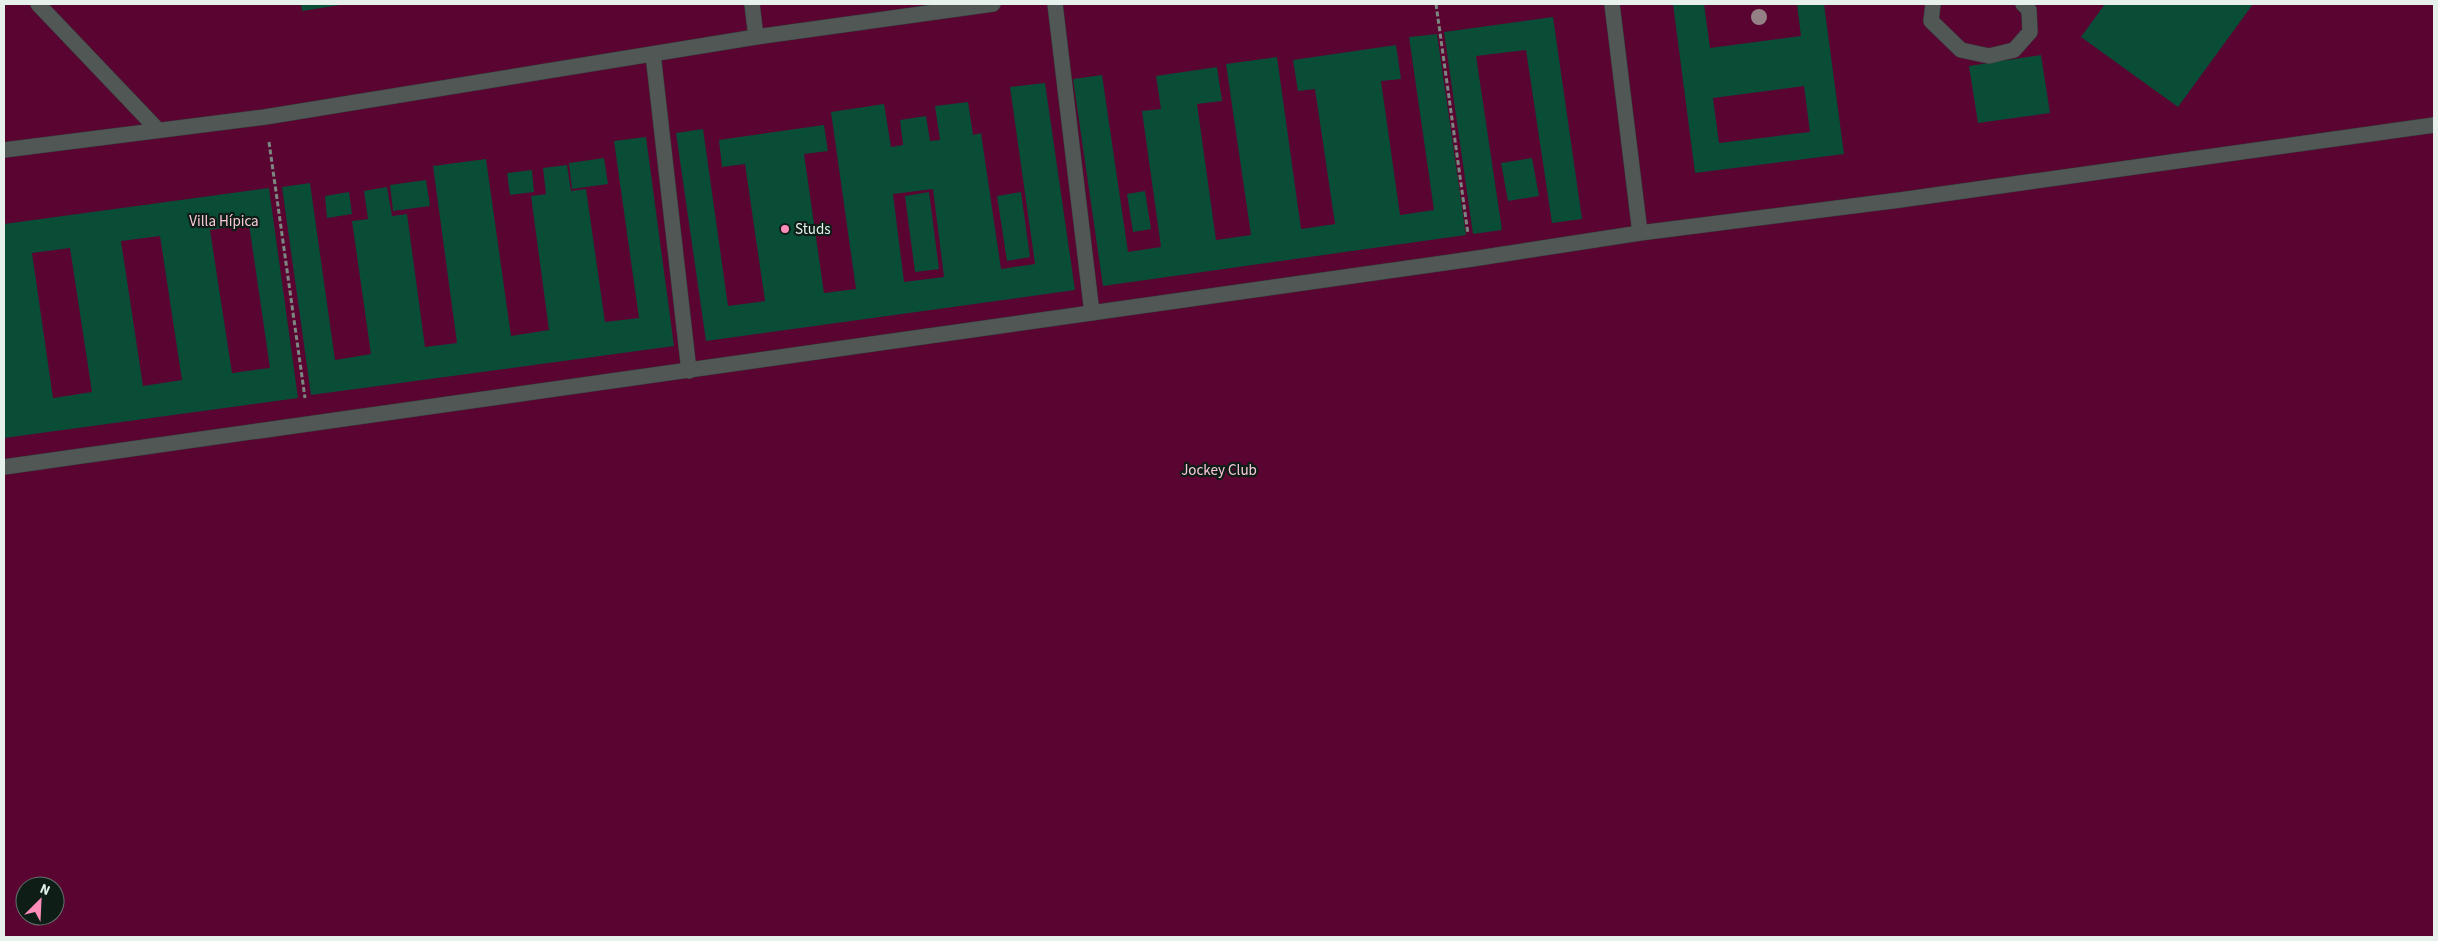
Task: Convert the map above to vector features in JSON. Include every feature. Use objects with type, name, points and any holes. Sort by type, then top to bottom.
[{"type":"lane","points":[[38,4],[158,130]]},
{"type":"lane","points":[[752,4],[756,38]]},
{"type":"lane","points":[[4,150],[265,117],[756,38],[993,4]]},
{"type":"lane","points":[[1055,4],[1092,313]]},
{"type":"lane","points":[[1612,4],[1640,233]]},
{"type":"lane","points":[[1932,4],[1931,21],[1942,34],[1961,50],[1989,56],[2014,50],[2030,32],[2029,10],[2023,4]]},
{"type":"lane","points":[[653,54],[689,371]]},
{"type":"lane","points":[[4,467],[689,371],[1472,259],[1640,233],[1900,200],[2434,125]]},
{"type":"path","points":[[1436,4],[1472,259]]},
{"type":"path","points":[[265,117],[308,424]]},
{"type":"green space","name":"Jockey Club","points":[[4,4],[2434,4],[2434,937],[4,937]]},
{"type":"building","points":[[301,4],[340,4],[340,5],[302,11]]},
{"type":"building","points":[[1673,4],[1704,4],[1710,48],[1801,36],[1797,4],[1824,4],[1844,154],[1695,173]],"holes":[[[1804,86],[1810,132],[1719,143],[1713,98]]]},
{"type":"building","points":[[2105,4],[2253,4],[2178,107],[2081,37]]},
{"type":"building","points":[[1553,17],[1582,219],[1552,223],[1526,50],[1476,56],[1502,230],[1473,234],[1444,32]]},
{"type":"building","points":[[1437,34],[1466,235],[1103,286],[1073,79],[1102,75],[1128,252],[1161,247],[1142,111],[1161,109],[1156,76],[1217,67],[1222,101],[1197,104],[1216,240],[1251,235],[1226,64],[1277,57],[1301,229],[1335,224],[1315,89],[1298,91],[1293,60],[1396,45],[1401,79],[1381,81],[1400,215],[1434,210],[1409,37]]},
{"type":"building","points":[[2041,55],[2050,113],[1978,123],[1969,66]]},
{"type":"building","name":"Studs","points":[[1045,83],[1075,290],[706,341],[676,133],[703,129],[728,306],[765,301],[745,164],[722,167],[719,140],[824,125],[828,151],[804,154],[824,293],[856,289],[831,112],[884,104],[891,147],[903,145],[900,120],[926,116],[930,141],[940,140],[935,106],[968,102],[973,135],[981,133],[1001,269],[1035,264],[1010,87]],"holes":[[[933,189],[944,277],[904,282],[893,194]]]},
{"type":"building","points":[[646,137],[674,346],[311,395],[282,187],[310,183],[335,360],[371,354],[352,221],[368,219],[364,191],[387,187],[392,216],[407,214],[425,347],[457,343],[433,166],[486,159],[511,336],[549,330],[531,196],[546,194],[543,168],[567,165],[571,191],[586,189],[605,322],[639,318],[614,141]]},
{"type":"building","points":[[604,158],[608,184],[572,189],[569,163]]},
{"type":"building","points":[[1532,158],[1539,196],[1508,201],[1501,163]]},
{"type":"building","points":[[532,170],[534,192],[510,195],[507,173]]},
{"type":"building","points":[[426,180],[430,206],[393,211],[390,185]]},
{"type":"building","points":[[269,188],[298,398],[4,438],[4,224]],"holes":[[[249,224],[270,368],[232,373],[210,230]],[[160,236],[182,380],[143,386],[121,241]],[[70,248],[92,392],[53,398],[32,253]]]},
{"type":"building","points":[[1145,191],[1151,229],[1133,232],[1127,194]]},
{"type":"building","points":[[349,192],[352,214],[327,218],[325,196]]},
{"type":"building","points":[[929,192],[939,269],[915,272],[905,196]]},
{"type":"building","points":[[1021,192],[1030,257],[1007,261],[997,196]]},
{"type":"place","name":"Studs","points":[[785,229]]},
{"type":"park label","name":"Villa Hípica","points":[[224,221]]}]
